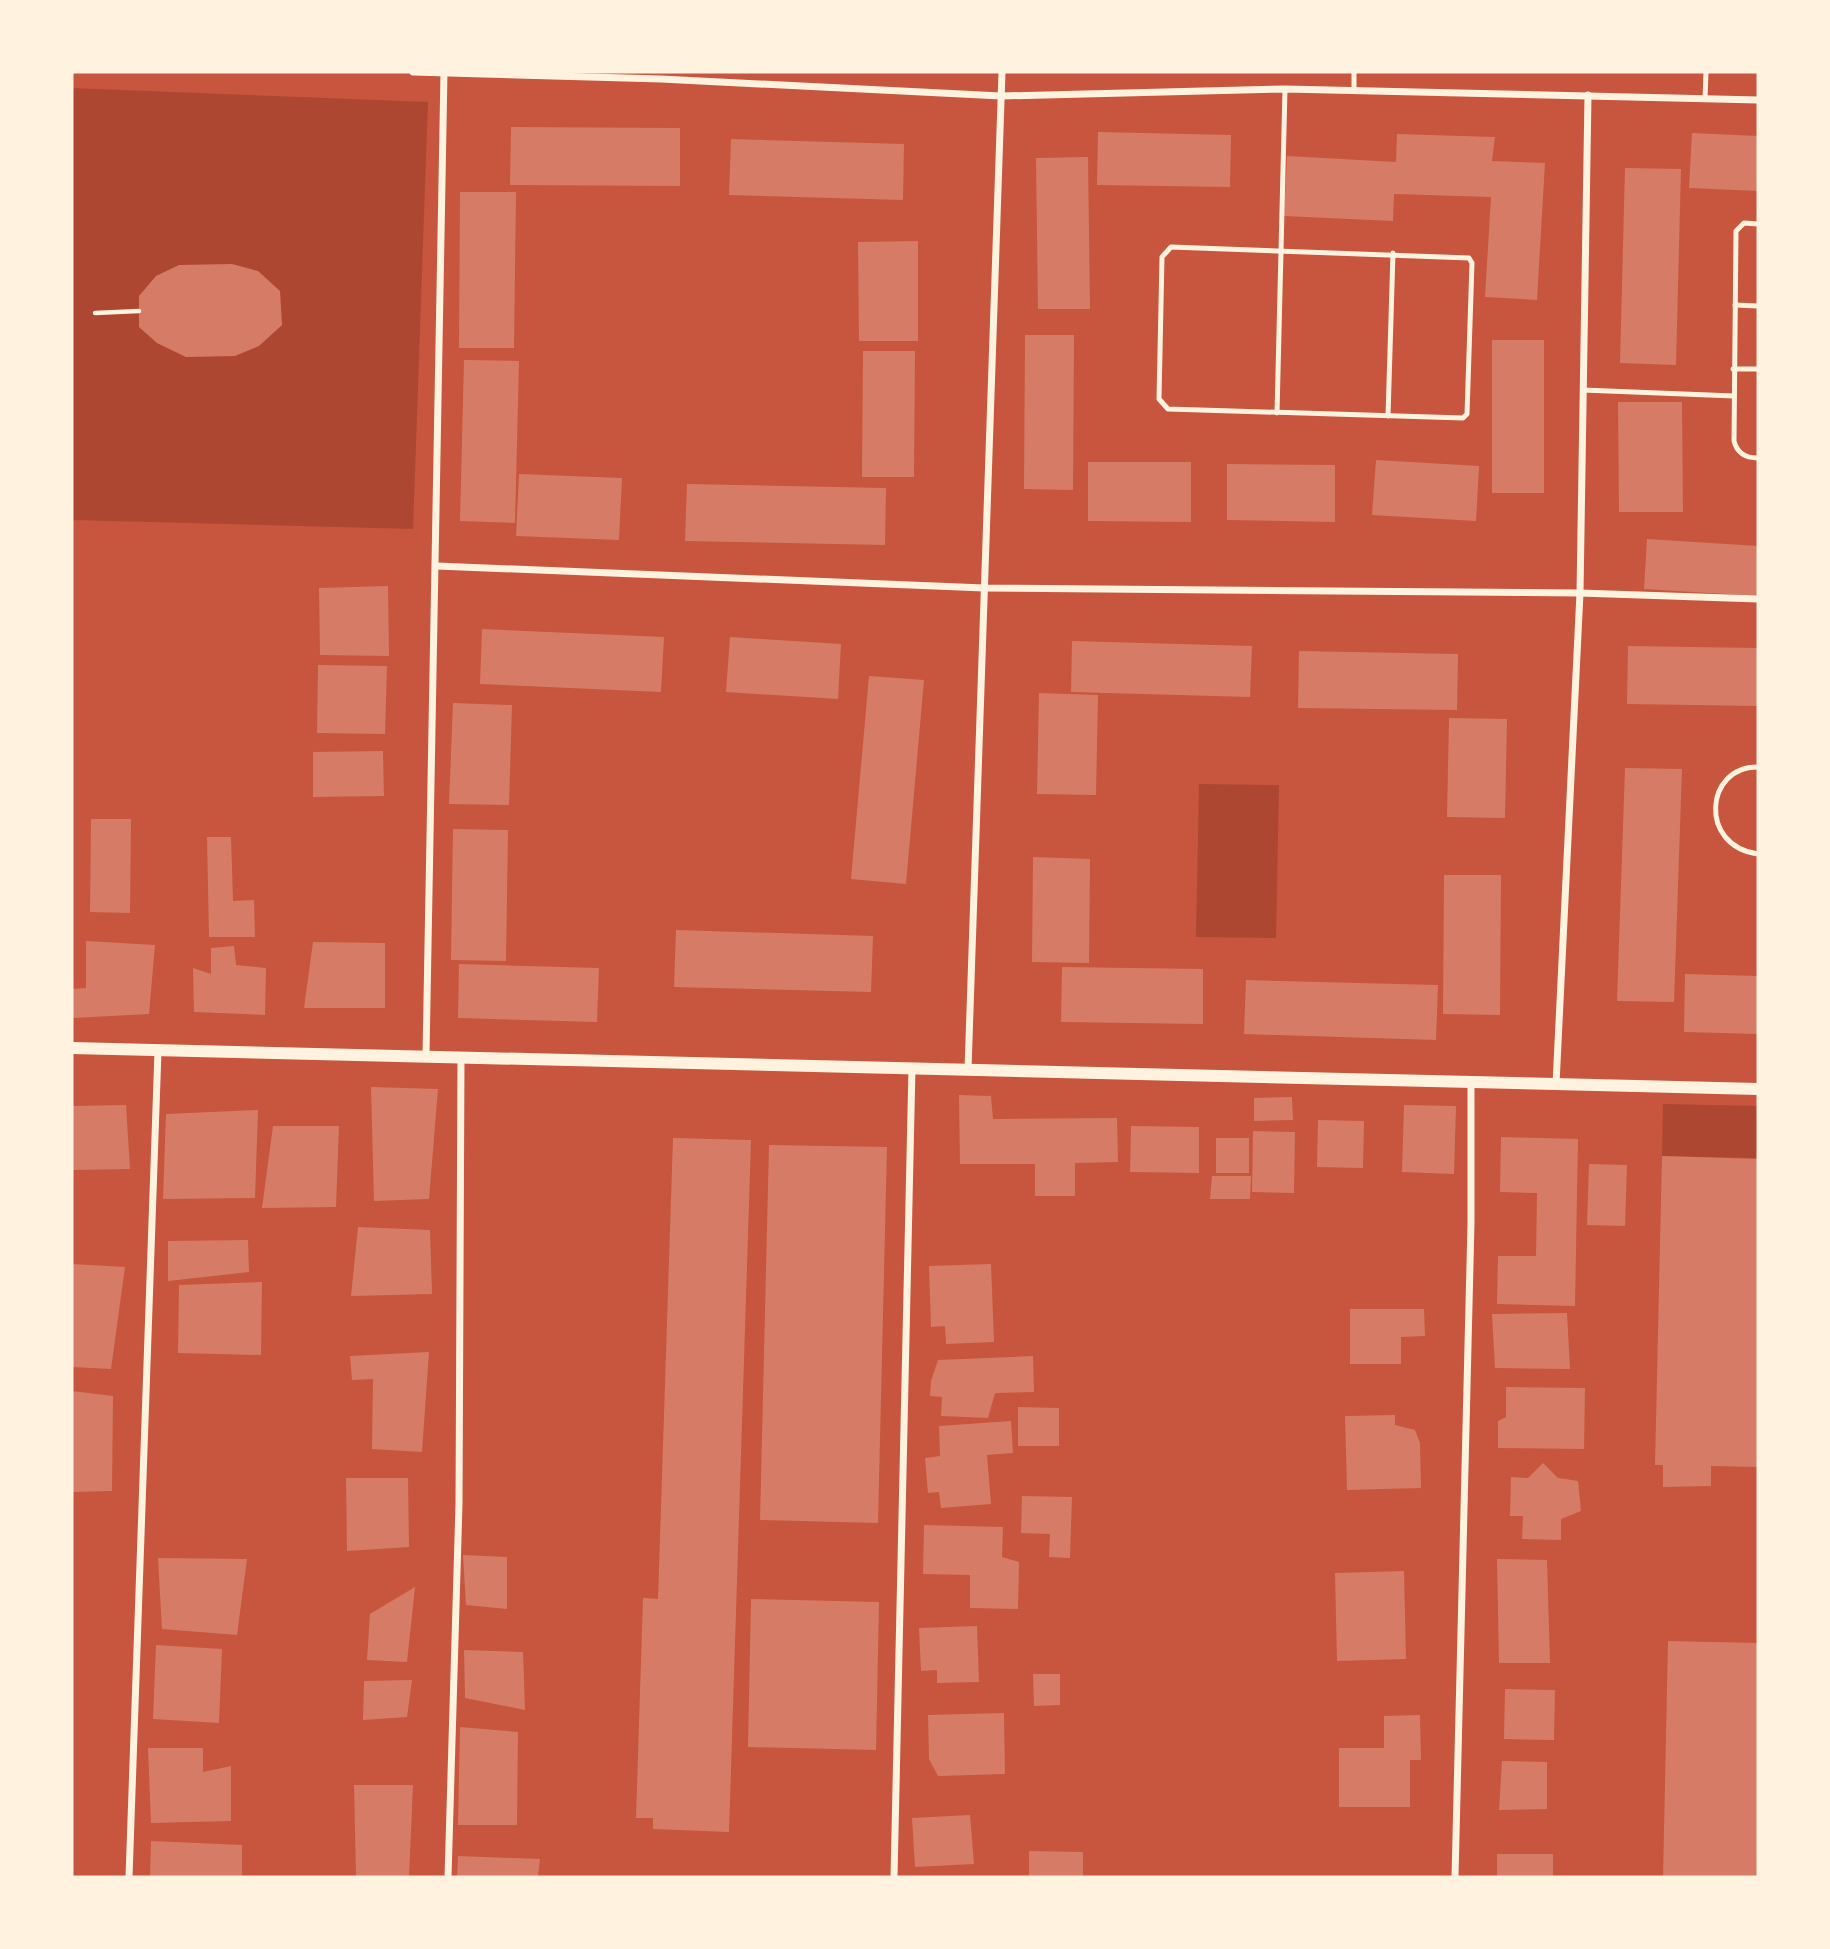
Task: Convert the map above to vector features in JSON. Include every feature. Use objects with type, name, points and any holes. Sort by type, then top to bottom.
[{"type":"street","points":[[413,72],[661,79],[1002,96],[1285,89],[1758,100]]},
{"type":"street","points":[[968,1069],[1002,72]]},
{"type":"street","points":[[426,1055],[444,73]]},
{"type":"street","points":[[1556,1084],[1580,593],[1588,95]]},
{"type":"street","points":[[437,566],[984,588],[1580,593],[1758,599]]},
{"type":"street","points":[[72,1048],[1758,1088]]},
{"type":"street","points":[[129,1877],[158,1051]]},
{"type":"street","points":[[448,1877],[458,1504],[461,1056]]},
{"type":"street","points":[[894,1877],[912,1068]]},
{"type":"street","points":[[1455,1877],[1471,1223],[1471,1081]]},
{"type":"lane","points":[[1354,72],[1354,91]]},
{"type":"lane","points":[[1705,99],[1706,72]]},
{"type":"lane","points":[[1277,413],[1285,89]]},
{"type":"lane","points":[[1758,224],[1744,223],[1736,231],[1733,369],[1736,449],[1749,458],[1758,458]]},
{"type":"lane","points":[[1171,247],[1393,253],[1465,256],[1472,263],[1469,410],[1464,418],[1168,409],[1158,398],[1162,257],[1166,250],[1171,247]]},
{"type":"lane","points":[[1388,416],[1393,253]]},
{"type":"lane","points":[[1735,305],[1758,306]]},
{"type":"lane","points":[[1733,369],[1758,369]]},
{"type":"lane","points":[[1583,390],[1734,396]]},
{"type":"lane","points":[[1758,767],[1735,771],[1722,783],[1715,818],[1725,841],[1740,850],[1758,854]]},
{"type":"path","points":[[95,313],[139,311]]},
{"type":"shaded area","points":[[72,88],[428,102],[413,529],[72,520]]},
{"type":"shaded area","points":[[1199,784],[1279,785],[1276,938],[1196,937]]},
{"type":"shaded area","points":[[1663,1104],[1758,1106],[1758,1158],[1662,1156]]},
{"type":"building","points":[[511,127],[680,128],[680,186],[510,185]]},
{"type":"building","points":[[1098,132],[1231,135],[1230,187],[1097,185]]},
{"type":"building","points":[[1692,133],[1758,136],[1758,191],[1689,188]]},
{"type":"building","points":[[1397,134],[1495,137],[1492,161],[1545,163],[1537,300],[1485,297],[1491,197],[1394,194],[1393,221],[1284,216],[1287,156],[1396,162]]},
{"type":"building","points":[[731,139],[904,144],[903,200],[729,195]]},
{"type":"building","points":[[1088,157],[1090,309],[1038,309],[1036,158]]},
{"type":"building","points":[[1625,168],[1681,169],[1676,365],[1620,363]]},
{"type":"building","points":[[460,192],[516,192],[514,348],[459,348]]},
{"type":"building","points":[[918,241],[918,341],[859,341],[858,242]]},
{"type":"building","points":[[232,264],[258,271],[280,291],[282,325],[259,346],[235,356],[186,357],[157,343],[139,327],[139,296],[156,276],[179,265]]},
{"type":"building","points":[[1025,335],[1074,335],[1073,490],[1024,489]]},
{"type":"building","points":[[1492,340],[1544,340],[1544,493],[1492,493]]},
{"type":"building","points":[[863,351],[915,351],[914,477],[862,477]]},
{"type":"building","points":[[464,360],[519,361],[515,523],[460,521]]},
{"type":"building","points":[[1618,402],[1682,402],[1683,512],[1619,512]]},
{"type":"building","points":[[1376,460],[1479,466],[1476,521],[1372,515]]},
{"type":"building","points":[[1088,462],[1191,462],[1191,522],[1088,521]]},
{"type":"building","points":[[1227,464],[1335,465],[1335,522],[1227,520]]},
{"type":"building","points":[[519,474],[622,478],[619,540],[516,536]]},
{"type":"building","points":[[687,484],[886,488],[885,545],[685,541]]},
{"type":"building","points":[[1647,539],[1758,546],[1758,596],[1644,589]]},
{"type":"building","points":[[388,586],[389,656],[320,655],[319,588]]},
{"type":"building","points":[[482,629],[664,637],[661,692],[480,684]]},
{"type":"building","points":[[730,637],[841,644],[838,699],[726,692]]},
{"type":"building","points":[[1072,641],[1252,646],[1250,697],[1071,692]]},
{"type":"building","points":[[1628,646],[1758,648],[1758,706],[1627,704]]},
{"type":"building","points":[[1299,651],[1458,654],[1457,710],[1298,708]]},
{"type":"building","points":[[318,665],[387,666],[385,734],[317,733]]},
{"type":"building","points":[[869,676],[924,680],[906,884],[851,879]]},
{"type":"building","points":[[1039,693],[1098,695],[1096,795],[1037,794]]},
{"type":"building","points":[[453,703],[512,705],[509,805],[449,804]]},
{"type":"building","points":[[1449,718],[1507,719],[1505,818],[1447,817]]},
{"type":"building","points":[[383,751],[384,796],[313,797],[313,752]]},
{"type":"building","points":[[1625,768],[1682,769],[1674,1002],[1617,1001]]},
{"type":"building","points":[[91,819],[131,819],[130,913],[90,912]]},
{"type":"building","points":[[453,829],[508,830],[506,961],[451,960]]},
{"type":"building","points":[[207,837],[231,837],[233,901],[254,900],[255,937],[209,937]]},
{"type":"building","points":[[1033,857],[1090,859],[1089,963],[1032,962]]},
{"type":"building","points":[[1444,875],[1501,875],[1500,1015],[1443,1014]]},
{"type":"building","points":[[676,930],[873,936],[871,992],[674,987]]},
{"type":"building","points":[[86,941],[155,945],[149,1014],[73,1018],[72,989],[86,988]]},
{"type":"building","points":[[313,942],[385,943],[385,1008],[304,1008]]},
{"type":"building","points":[[234,946],[236,965],[266,968],[265,1015],[194,1012],[193,968],[211,974],[211,948]]},
{"type":"building","points":[[459,964],[599,968],[597,1022],[458,1018]]},
{"type":"building","points":[[1062,967],[1203,969],[1203,1024],[1061,1022]]},
{"type":"building","points":[[1685,974],[1758,976],[1758,1034],[1684,1032]]},
{"type":"building","points":[[1246,980],[1438,985],[1436,1040],[1244,1034]]},
{"type":"building","points":[[371,1087],[438,1089],[429,1199],[374,1201]]},
{"type":"building","points":[[959,1095],[991,1096],[993,1119],[1117,1118],[1118,1162],[1075,1163],[1075,1196],[1035,1196],[1035,1164],[960,1164]]},
{"type":"building","points":[[1292,1097],[1293,1120],[1254,1121],[1254,1098]]},
{"type":"building","points":[[126,1105],[130,1169],[72,1170],[72,1106]]},
{"type":"building","points":[[1404,1105],[1456,1106],[1454,1174],[1402,1172]]},
{"type":"building","points":[[258,1110],[255,1198],[163,1199],[166,1114]]},
{"type":"building","points":[[1318,1120],[1364,1121],[1363,1168],[1317,1167]]},
{"type":"building","points":[[273,1126],[339,1126],[336,1207],[262,1208]]},
{"type":"building","points":[[1131,1126],[1199,1127],[1199,1173],[1130,1172]]},
{"type":"building","points":[[1253,1131],[1295,1132],[1294,1193],[1252,1192]]},
{"type":"building","points":[[1501,1137],[1578,1139],[1575,1306],[1497,1304],[1498,1256],[1536,1256],[1537,1193],[1500,1192]]},
{"type":"building","points":[[673,1138],[751,1140],[729,1832],[653,1829],[653,1818],[636,1818],[643,1598],[658,1599]]},
{"type":"building","points":[[1216,1138],[1249,1138],[1249,1173],[1216,1173]]},
{"type":"building","points":[[769,1145],[887,1147],[878,1523],[760,1520]]},
{"type":"building","points":[[1662,1156],[1758,1159],[1758,1467],[1711,1466],[1711,1486],[1663,1487],[1663,1465],[1655,1465]]},
{"type":"building","points":[[1589,1164],[1627,1165],[1625,1226],[1587,1225]]},
{"type":"building","points":[[1212,1176],[1251,1176],[1250,1199],[1210,1199]]},
{"type":"building","points":[[358,1227],[430,1230],[432,1294],[351,1296]]},
{"type":"building","points":[[248,1240],[249,1272],[168,1281],[168,1241]]},
{"type":"building","points":[[72,1264],[125,1267],[111,1369],[72,1367]]},
{"type":"building","points":[[991,1264],[994,1342],[946,1344],[945,1326],[931,1327],[929,1266]]},
{"type":"building","points":[[262,1282],[261,1355],[178,1353],[179,1285]]},
{"type":"building","points":[[1350,1309],[1424,1309],[1425,1336],[1401,1337],[1401,1364],[1350,1364]]},
{"type":"building","points":[[1567,1313],[1570,1369],[1495,1368],[1492,1314]]},
{"type":"building","points":[[429,1352],[422,1452],[372,1449],[373,1379],[352,1380],[350,1356]]},
{"type":"building","points":[[1033,1356],[1034,1392],[995,1393],[988,1418],[941,1416],[942,1397],[930,1396],[931,1381],[938,1360]]},
{"type":"building","points":[[1506,1387],[1585,1388],[1584,1449],[1498,1448],[1498,1421],[1506,1417]]},
{"type":"building","points":[[72,1391],[113,1396],[112,1491],[72,1492]]},
{"type":"building","points":[[1018,1407],[1059,1408],[1059,1446],[1018,1446]]},
{"type":"building","points":[[1395,1415],[1395,1425],[1415,1430],[1420,1443],[1421,1488],[1347,1490],[1345,1416]]},
{"type":"building","points":[[1011,1421],[1013,1453],[987,1455],[991,1504],[941,1508],[939,1492],[928,1493],[925,1458],[940,1456],[939,1426]]},
{"type":"building","points":[[1543,1463],[1558,1478],[1578,1481],[1581,1511],[1561,1519],[1561,1540],[1522,1539],[1523,1516],[1510,1516],[1511,1477],[1528,1478]]},
{"type":"building","points":[[346,1478],[408,1478],[409,1547],[347,1551]]},
{"type":"building","points":[[1022,1496],[1072,1497],[1070,1558],[1049,1557],[1050,1534],[1021,1533]]},
{"type":"building","points":[[924,1525],[1003,1527],[1002,1557],[1019,1562],[1018,1609],[970,1608],[970,1575],[923,1574]]},
{"type":"building","points":[[463,1555],[507,1557],[507,1609],[466,1605]]},
{"type":"building","points":[[158,1558],[247,1559],[237,1635],[162,1629]]},
{"type":"building","points":[[1497,1559],[1547,1560],[1550,1663],[1499,1663]]},
{"type":"building","points":[[1404,1571],[1406,1659],[1337,1661],[1335,1573]]},
{"type":"building","points":[[415,1587],[407,1662],[367,1660],[370,1614]]},
{"type":"building","points":[[751,1599],[879,1602],[876,1750],[748,1747]]},
{"type":"building","points":[[977,1626],[979,1682],[937,1683],[937,1670],[921,1671],[919,1628]]},
{"type":"building","points":[[1668,1641],[1758,1643],[1758,1877],[1663,1877]]},
{"type":"building","points":[[156,1645],[222,1649],[219,1723],[153,1719]]},
{"type":"building","points":[[464,1650],[523,1652],[525,1710],[465,1698]]},
{"type":"building","points":[[1033,1674],[1060,1674],[1060,1705],[1034,1706]]},
{"type":"building","points":[[412,1680],[407,1717],[363,1720],[364,1681]]},
{"type":"building","points":[[1505,1689],[1555,1690],[1554,1740],[1504,1739]]},
{"type":"building","points":[[1004,1713],[1005,1774],[938,1776],[929,1759],[928,1715]]},
{"type":"building","points":[[1420,1715],[1421,1760],[1410,1760],[1410,1807],[1339,1807],[1339,1748],[1384,1748],[1384,1716]]},
{"type":"building","points":[[460,1727],[518,1732],[517,1825],[458,1825]]},
{"type":"building","points":[[148,1748],[203,1748],[203,1772],[231,1766],[231,1821],[151,1823]]},
{"type":"building","points":[[1502,1761],[1547,1762],[1547,1809],[1499,1810]]},
{"type":"building","points":[[354,1785],[413,1785],[409,1877],[356,1877]]},
{"type":"building","points":[[970,1815],[974,1864],[915,1867],[912,1818]]},
{"type":"building","points":[[151,1841],[242,1845],[242,1877],[150,1877]]},
{"type":"building","points":[[1029,1851],[1083,1852],[1083,1877],[1029,1877]]},
{"type":"building","points":[[1497,1854],[1553,1854],[1553,1877],[1497,1877]]},
{"type":"building","points":[[458,1856],[540,1859],[538,1877],[457,1877]]}]
